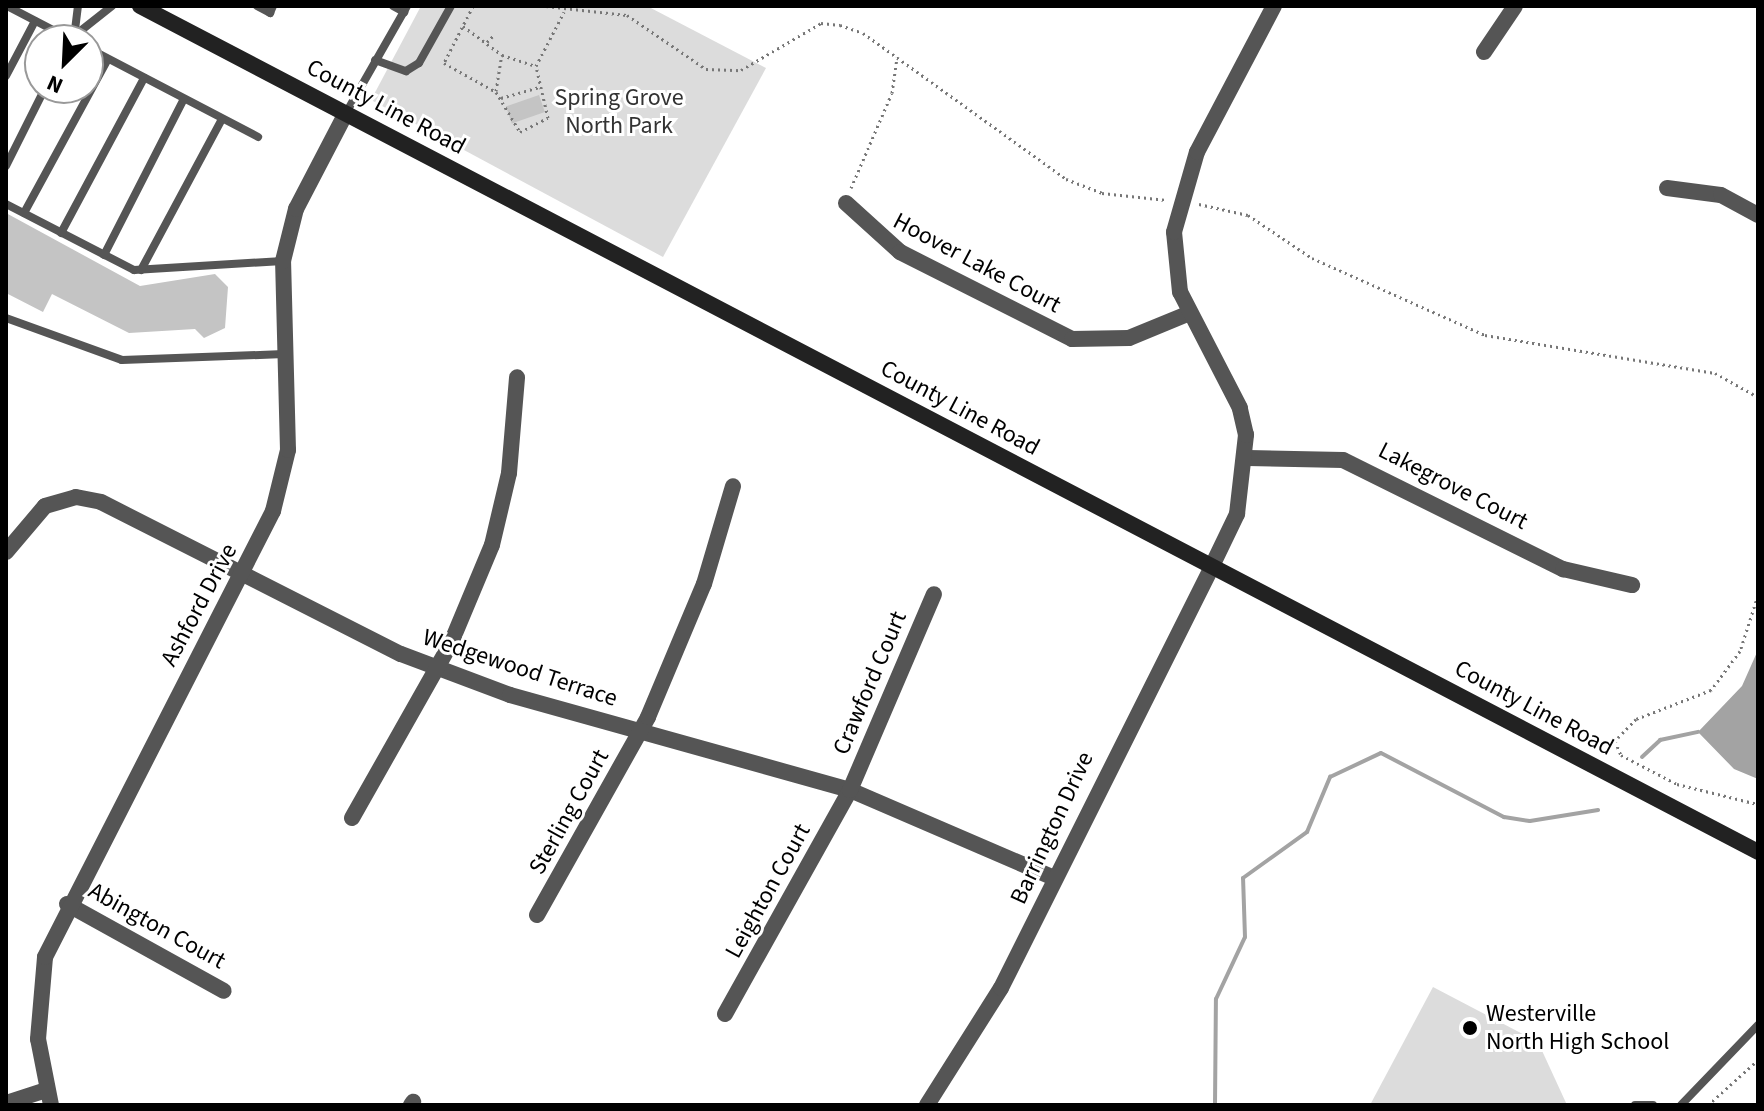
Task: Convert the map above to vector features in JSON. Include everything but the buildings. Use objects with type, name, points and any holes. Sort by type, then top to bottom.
[{"type":"main road","name":"County Line Road","points":[[140,6],[1758,852]]},
{"type":"street","points":[[1248,458],[1240,408],[1190,313],[1173,245],[1181,202],[1197,152],[1274,6]]},
{"type":"street","points":[[1484,52],[1515,6]]},
{"type":"street","name":"Ashford Drive","points":[[48,1098],[39,989],[67,904],[242,575],[283,481],[283,261],[296,209],[346,113]]},
{"type":"street","points":[[1667,188],[1721,195],[1758,215]]},
{"type":"street","name":"Hoover Lake Court","points":[[846,203],[900,252],[1072,339],[1129,338],[1190,313]]},
{"type":"street","points":[[352,818],[437,669],[492,545],[509,473],[517,377]]},
{"type":"street","name":"Barrington Drive","points":[[927,1105],[1001,988],[1212,566],[1237,514],[1248,458]]},
{"type":"street","name":"Lakegrove Court","points":[[1248,458],[1343,460],[1563,569],[1632,585]]},
{"type":"street","name":"Sterling Court","points":[[537,915],[641,730],[704,584],[733,486]]},
{"type":"street","name":"Wedgewood Terrace","points":[[6,552],[45,506],[85,498],[437,669],[850,790],[1054,878]]},
{"type":"street","name":"Crawford Court","points":[[850,790],[934,594]]},
{"type":"street","name":"Leighton Court","points":[[725,1014],[850,790]]},
{"type":"street","name":"Abington Court","points":[[67,904],[224,991]]},
{"type":"street","points":[[6,1103],[48,1098]]},
{"type":"lane","points":[[7,6],[41,24]]},
{"type":"lane","points":[[84,24],[112,6]]},
{"type":"lane","points":[[257,6],[270,13],[273,6]]},
{"type":"lane","points":[[346,113],[406,9],[393,6]]},
{"type":"lane","points":[[375,60],[406,71],[419,63],[451,6]]},
{"type":"lane","points":[[6,76],[35,21]]},
{"type":"lane","points":[[104,57],[258,137]]},
{"type":"lane","points":[[24,213],[108,59]]},
{"type":"lane","points":[[61,233],[144,78]]},
{"type":"lane","points":[[104,255],[184,99]]},
{"type":"lane","points":[[6,166],[37,104]]},
{"type":"lane","points":[[141,270],[222,119]]},
{"type":"lane","points":[[6,204],[104,255],[141,270],[283,261]]},
{"type":"lane","points":[[6,318],[122,360],[284,354]]},
{"type":"lane","points":[[1681,1105],[1758,1025]]},
{"type":"lane","points":[[1635,1105],[1653,1105]]},
{"type":"path","points":[[473,6],[444,63],[496,92],[511,127],[532,131],[551,107],[536,66],[564,12]]},
{"type":"path","points":[[546,6],[564,12],[627,15],[706,69],[751,66],[821,23],[863,33],[1066,179],[1102,193],[1181,202],[1248,215],[1312,258],[1485,335],[1715,373],[1758,397]]},
{"type":"path","points":[[463,26],[502,55],[536,66]]},
{"type":"path","points":[[487,42],[495,34]]},
{"type":"path","points":[[496,92],[502,55]]},
{"type":"path","points":[[846,203],[892,93],[897,57]]},
{"type":"path","points":[[501,98],[541,86]]},
{"type":"path","points":[[1758,595],[1740,651],[1711,690],[1636,719],[1615,741],[1621,755],[1677,784],[1758,804]]},
{"type":"path","points":[[1708,1105],[1758,1060]]},
{"type":"green space","name":"Spring Grove North Park","points":[[421,6],[647,6],[766,68],[663,257],[371,100]]},
{"type":"green space","points":[[1433,987],[1538,1042],[1567,1105],[1370,1105]]},
{"type":"shaded area","points":[[1758,650],[1758,779],[1734,769],[1698,732],[1742,686]]},
{"type":"waterway","points":[[1642,757],[1660,740],[1698,732]]},
{"type":"waterway","points":[[1215,1105],[1216,999],[1245,937],[1243,878],[1307,832],[1330,777],[1381,753],[1504,817],[1530,821],[1598,810]]},
{"type":"place","name":"Westerville North High School","points":[[1470,1028]]}]
